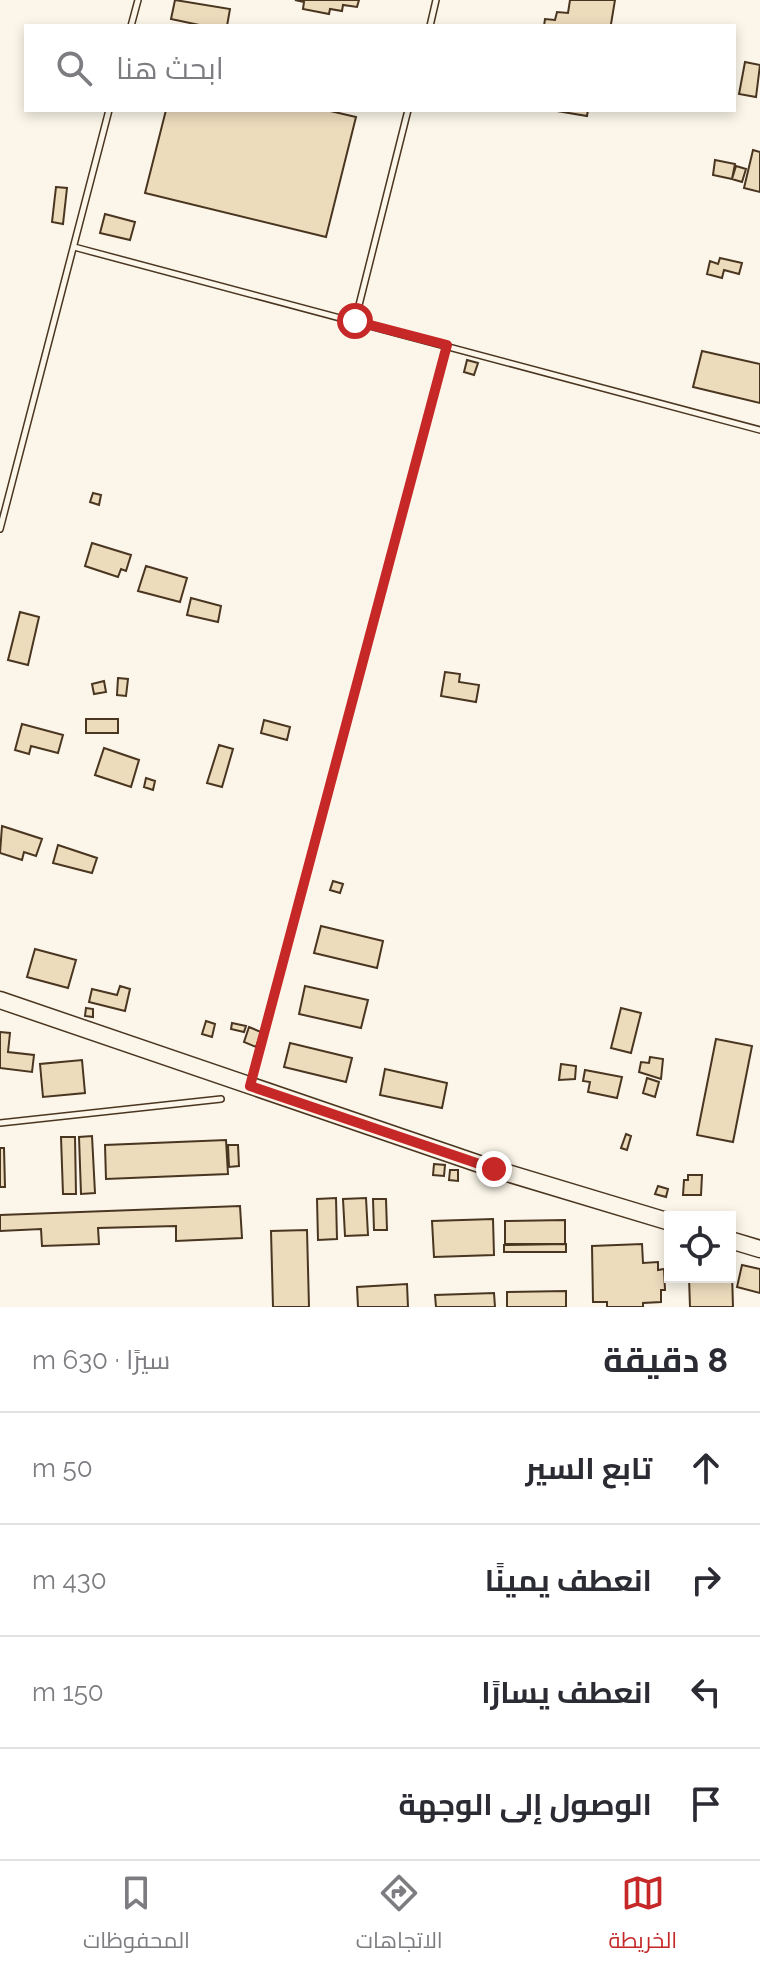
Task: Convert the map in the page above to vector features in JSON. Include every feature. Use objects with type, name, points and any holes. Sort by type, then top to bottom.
[{"type":"main road","points":[[0,1000],[494,1169],[664,1220]]},
{"type":"main road","points":[[736,1242],[760,1249]]},
{"type":"lane","points":[[132,24],[138,0]]},
{"type":"lane","points":[[430,24],[436,0]]},
{"type":"lane","points":[[0,529],[108,112]]},
{"type":"lane","points":[[355,321],[407,112]]},
{"type":"lane","points":[[74,247],[760,430]]},
{"type":"lane","points":[[250,1086],[447,345]]},
{"type":"lane","points":[[0,1123],[221,1099]]},
{"type":"building","points":[[175,0],[230,9],[227,24],[195,24],[171,19]]},
{"type":"building","points":[[295,0],[359,0],[357,7],[343,5],[342,11],[330,9],[329,14],[303,9],[304,2]]},
{"type":"building","points":[[570,0],[615,0],[611,24],[544,24],[545,19],[555,20],[557,12],[568,13]]},
{"type":"building","points":[[745,62],[760,65],[756,97],[739,94]]},
{"type":"building","points":[[165,112],[335,112],[356,117],[326,237],[145,193]]},
{"type":"building","points":[[563,112],[588,112],[587,116]]},
{"type":"building","points":[[753,150],[760,152],[760,192],[744,188]]},
{"type":"building","points":[[715,160],[735,164],[732,179],[713,175]]},
{"type":"building","points":[[736,166],[746,169],[742,182],[732,179]]},
{"type":"building","points":[[56,187],[67,188],[63,224],[52,222]]},
{"type":"building","points":[[105,214],[135,222],[130,240],[100,233]]},
{"type":"building","points":[[720,258],[742,263],[739,274],[724,270],[722,278],[707,274],[710,261],[718,264]]},
{"type":"building","points":[[702,351],[760,364],[760,403],[693,387]]},
{"type":"building","points":[[467,360],[478,363],[474,375],[464,372]]},
{"type":"building","points":[[93,493],[101,495],[99,505],[90,502]]},
{"type":"building","points":[[92,543],[131,555],[126,571],[121,569],[118,577],[85,566]]},
{"type":"building","points":[[146,566],[187,578],[180,602],[138,591]]},
{"type":"building","points":[[191,598],[221,606],[218,622],[187,615]]},
{"type":"building","points":[[20,612],[39,617],[28,665],[8,660]]},
{"type":"building","points":[[445,672],[460,674],[459,682],[479,685],[476,702],[441,696]]},
{"type":"building","points":[[118,678],[128,679],[126,696],[117,695]]},
{"type":"building","points":[[104,681],[106,692],[94,694],[92,684]]},
{"type":"building","points":[[86,719],[118,719],[118,733],[86,733]]},
{"type":"building","points":[[264,720],[290,727],[287,740],[261,733]]},
{"type":"building","points":[[22,724],[63,735],[58,753],[31,746],[29,754],[15,750]]},
{"type":"building","points":[[219,745],[233,749],[222,787],[207,783]]},
{"type":"building","points":[[104,748],[139,760],[131,787],[95,775]]},
{"type":"building","points":[[146,778],[155,781],[153,790],[144,787]]},
{"type":"building","points":[[2,826],[42,839],[36,856],[24,852],[22,860],[0,853]]},
{"type":"building","points":[[58,845],[97,858],[92,873],[53,863]]},
{"type":"building","points":[[333,881],[343,884],[340,893],[330,890]]},
{"type":"building","points":[[321,926],[383,941],[377,968],[314,953]]},
{"type":"building","points":[[35,949],[76,960],[68,988],[27,977]]},
{"type":"building","points":[[120,986],[130,989],[125,1011],[89,1002],[92,989],[117,995]]},
{"type":"building","points":[[305,986],[368,1000],[361,1028],[299,1014]]},
{"type":"building","points":[[86,1008],[93,1009],[93,1017],[85,1016]]},
{"type":"building","points":[[621,1008],[641,1013],[631,1053],[611,1048]]},
{"type":"building","points":[[206,1021],[215,1024],[212,1037],[202,1034]]},
{"type":"building","points":[[232,1023],[246,1026],[244,1032],[231,1029]]},
{"type":"building","points":[[249,1027],[261,1032],[256,1047],[244,1042]]},
{"type":"building","points":[[0,1032],[10,1033],[8,1052],[34,1055],[32,1072],[0,1068]]},
{"type":"building","points":[[716,1039],[752,1046],[733,1142],[697,1135]]},
{"type":"building","points":[[290,1043],[352,1058],[346,1082],[284,1067]]},
{"type":"building","points":[[650,1057],[663,1059],[661,1079],[639,1072],[641,1062],[649,1063]]},
{"type":"building","points":[[82,1060],[85,1093],[43,1097],[40,1064]]},
{"type":"building","points":[[561,1064],[576,1066],[575,1079],[559,1080]]},
{"type":"building","points":[[385,1069],[447,1083],[442,1108],[380,1095]]},
{"type":"building","points":[[585,1070],[622,1077],[617,1098],[588,1092],[590,1082],[583,1081]]},
{"type":"building","points":[[647,1078],[659,1082],[655,1097],[643,1093]]},
{"type":"building","points":[[626,1134],[631,1136],[627,1150],[621,1148]]},
{"type":"building","points":[[92,1136],[95,1193],[81,1194],[79,1137]]},
{"type":"building","points":[[61,1137],[75,1137],[76,1194],[63,1194]]},
{"type":"building","points":[[226,1140],[228,1174],[106,1179],[105,1145]]},
{"type":"building","points":[[228,1145],[238,1145],[239,1166],[229,1167]]},
{"type":"building","points":[[0,1148],[4,1148],[5,1187],[0,1187]]},
{"type":"building","points":[[434,1164],[445,1165],[444,1176],[433,1175]]},
{"type":"building","points":[[450,1170],[458,1170],[458,1181],[449,1180]]},
{"type":"building","points":[[688,1175],[702,1175],[701,1195],[683,1195],[684,1180],[688,1180]]},
{"type":"building","points":[[658,1186],[668,1189],[666,1197],[655,1194]]},
{"type":"building","points":[[336,1198],[337,1239],[318,1240],[317,1199]]},
{"type":"building","points":[[366,1198],[368,1235],[345,1236],[343,1199]]},
{"type":"building","points":[[373,1199],[386,1199],[387,1230],[374,1230]]},
{"type":"building","points":[[240,1206],[242,1238],[176,1241],[176,1226],[98,1228],[99,1244],[42,1246],[41,1229],[0,1231],[0,1215]]},
{"type":"building","points":[[493,1219],[494,1255],[434,1257],[432,1221]]},
{"type":"building","points":[[565,1220],[565,1244],[505,1244],[505,1221]]},
{"type":"building","points":[[307,1230],[309,1307],[273,1307],[271,1231]]},
{"type":"building","points":[[566,1244],[566,1252],[504,1252],[504,1245]]},
{"type":"building","points":[[642,1244],[643,1263],[658,1262],[658,1270],[664,1269],[665,1290],[661,1290],[661,1302],[643,1303],[643,1307],[607,1307],[607,1302],[593,1302],[592,1246]]},
{"type":"building","points":[[742,1265],[760,1269],[760,1293],[737,1287]]},
{"type":"building","points":[[689,1283],[732,1283],[733,1307],[690,1307]]},
{"type":"building","points":[[407,1284],[408,1307],[358,1307],[357,1287]]},
{"type":"building","points":[[566,1291],[566,1307],[507,1307],[507,1292]]},
{"type":"building","points":[[494,1293],[495,1307],[436,1307],[435,1295]]},
{"type":"route","points":[[355,321],[447,345],[250,1086],[494,1169]]}]
